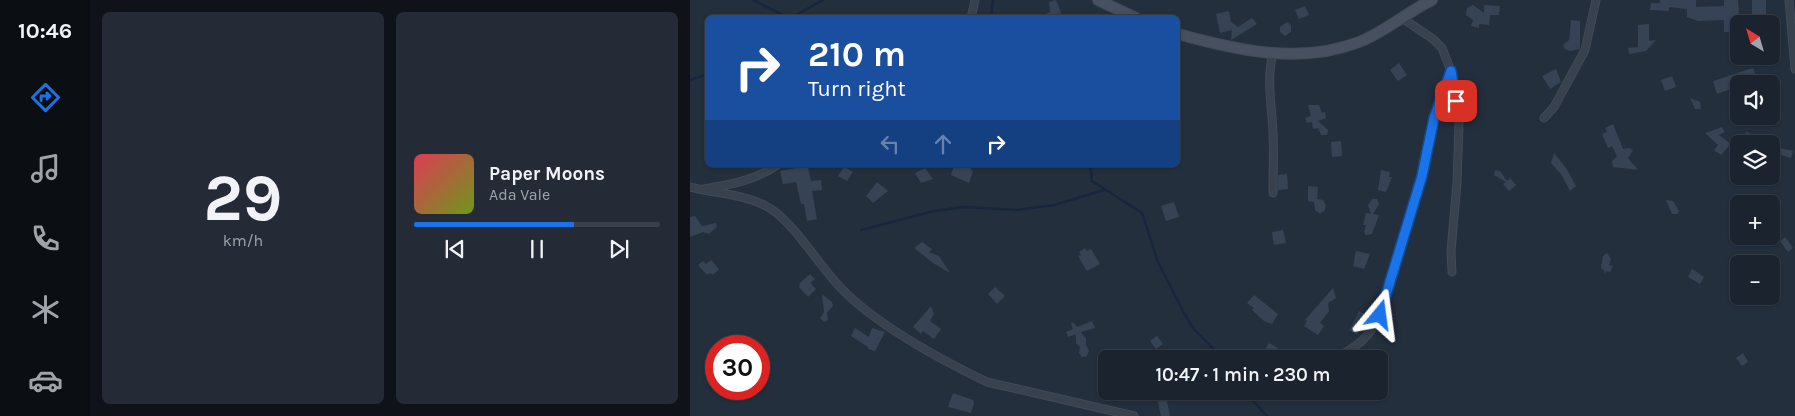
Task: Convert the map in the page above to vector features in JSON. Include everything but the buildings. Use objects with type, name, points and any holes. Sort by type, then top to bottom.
[{"type":"street","points":[[972,15],[975,0]]},
{"type":"street","points":[[1098,0],[1130,15]]},
{"type":"street","points":[[1180,34],[1218,44],[1273,53],[1296,54],[1331,51],[1360,42],[1432,0]]},
{"type":"street","points":[[1544,118],[1554,107],[1585,50],[1596,0]]},
{"type":"street","points":[[1789,0],[1795,69]]},
{"type":"street","points":[[1402,18],[1425,31],[1434,39],[1442,48],[1451,71],[1459,123],[1458,183],[1451,251],[1452,272]]},
{"type":"street","points":[[1273,53],[1268,89],[1273,134],[1273,193]]},
{"type":"street","points":[[1349,350],[1364,341],[1374,329],[1380,315],[1422,176],[1434,118],[1451,71]]},
{"type":"street","points":[[701,190],[747,180],[761,175],[774,167]]},
{"type":"street","points":[[690,187],[763,205],[780,215],[820,265],[852,299],[929,352],[964,371],[994,384],[1134,416]]},
{"type":"waterway","points":[[753,0],[783,15]]},
{"type":"waterway","points":[[796,15],[823,0]]},
{"type":"waterway","points":[[991,15],[993,0]]},
{"type":"waterway","points":[[690,80],[705,75]]},
{"type":"waterway","points":[[1090,167],[1092,181],[1142,213],[1158,262],[1185,315],[1194,329],[1214,350]]},
{"type":"waterway","points":[[861,230],[934,211],[964,207],[1016,210],[1054,205],[1104,190]]},
{"type":"waterway","points":[[1252,400],[1267,416]]},
{"type":"route","points":[[1380,315],[1422,176],[1434,118],[1451,71],[1456,101]]}]
